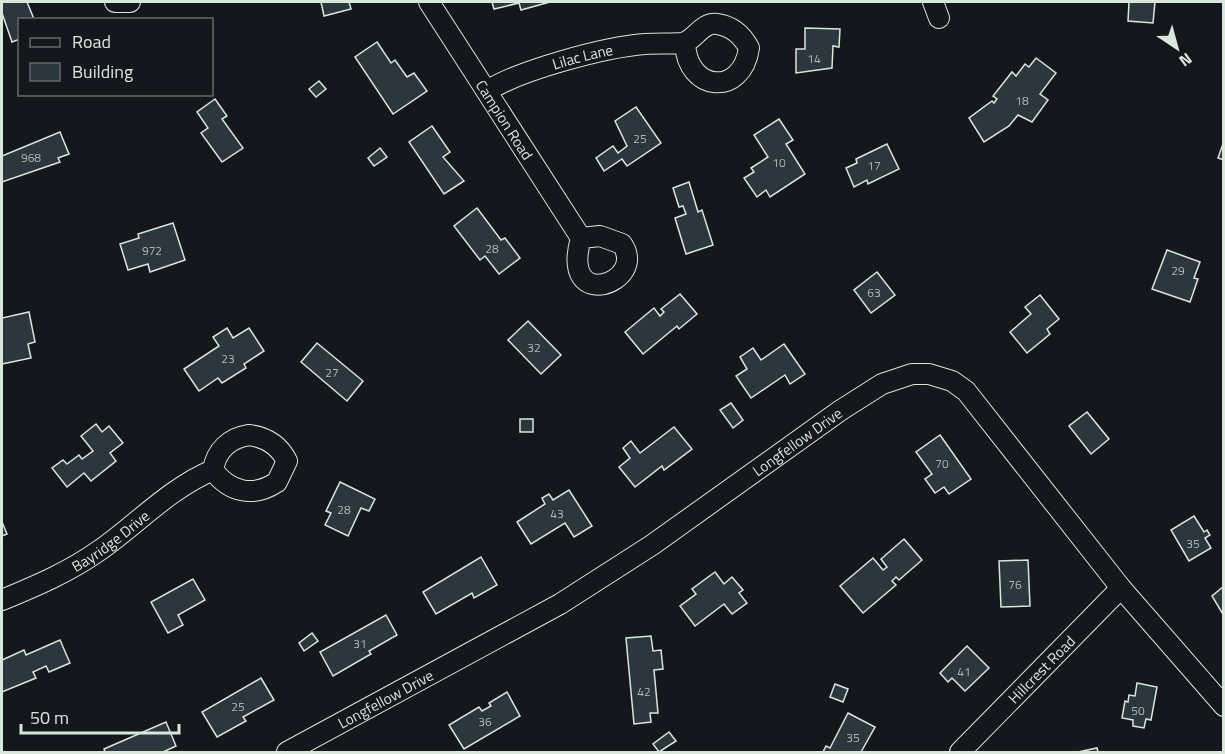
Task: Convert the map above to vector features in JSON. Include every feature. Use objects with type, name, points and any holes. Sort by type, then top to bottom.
[{"type":"street","points":[[115,2],[130,2]]},
{"type":"street","name":"Campion Road","points":[[429,2],[581,238]]},
{"type":"street","name":"Lilac Lane","points":[[487,91],[504,80],[578,58],[643,44],[685,43]]},
{"type":"street","name":"Longfellow Drive","points":[[287,753],[560,604],[652,545],[868,392],[912,374],[941,376],[966,391],[1121,588],[1224,706]]},
{"type":"street","name":"Bayridge Drive","points":[[2,600],[66,572],[101,550],[180,487],[213,470]]},
{"type":"street","name":"Hillcrest Road","points":[[960,753],[1121,588]]},
{"type":"building","points":[[2,2],[27,2],[34,18],[18,18],[18,40],[12,42],[2,13]]},
{"type":"building","points":[[321,2],[349,2],[351,9],[324,16]]},
{"type":"building","points":[[492,2],[550,2],[521,10],[519,3],[494,9]]},
{"type":"building","points":[[1129,2],[1155,2],[1153,23],[1128,21]]},
{"type":"building","points":[[805,28],[840,29],[839,47],[833,46],[832,68],[796,73],[796,49],[805,49]]},
{"type":"building","points":[[377,42],[391,63],[395,60],[407,77],[414,73],[427,91],[393,114],[355,57]]},
{"type":"building","points":[[1036,58],[1056,73],[1040,94],[1048,100],[1032,122],[1018,115],[1009,126],[984,142],[969,118],[992,101],[994,103],[997,99],[993,96],[1012,72],[1016,76],[1025,64],[1029,67]]},
{"type":"building","points":[[319,81],[326,89],[316,97],[309,89]]},
{"type":"building","points":[[215,99],[227,116],[222,119],[243,148],[222,162],[201,133],[208,128],[197,112]]},
{"type":"building","points":[[636,107],[661,143],[627,166],[622,159],[604,171],[596,158],[613,146],[618,153],[627,146],[615,121]]},
{"type":"building","points":[[779,119],[793,140],[786,144],[805,174],[770,197],[766,190],[757,197],[744,178],[754,172],[751,168],[768,157],[754,135]]},
{"type":"building","points":[[432,126],[450,152],[443,157],[464,181],[444,194],[409,142]]},
{"type":"building","points":[[60,132],[69,154],[58,158],[60,162],[2,182],[2,156]]},
{"type":"building","points":[[1224,141],[1224,160],[1218,158]]},
{"type":"building","points":[[887,144],[899,169],[868,184],[867,180],[854,187],[846,168],[857,163],[856,159]]},
{"type":"building","points":[[380,148],[387,157],[374,166],[368,158]]},
{"type":"building","points":[[689,182],[698,212],[702,210],[713,245],[686,254],[675,218],[686,214],[683,206],[679,207],[673,188]]},
{"type":"building","points":[[477,208],[501,240],[505,238],[520,258],[499,274],[485,256],[480,260],[454,226]]},
{"type":"building","points":[[173,223],[185,260],[150,272],[148,264],[128,270],[120,244],[139,238],[138,234]]},
{"type":"building","points":[[1167,250],[1200,262],[1194,278],[1198,279],[1190,302],[1152,289]]},
{"type":"building","points":[[877,272],[895,295],[871,313],[854,290]]},
{"type":"building","points":[[680,294],[697,314],[679,329],[677,326],[643,354],[625,332],[654,308],[660,316],[664,312],[661,309]]},
{"type":"building","points":[[1040,295],[1059,319],[1047,329],[1050,334],[1027,353],[1010,332],[1031,314],[1025,307]]},
{"type":"building","points":[[29,312],[35,342],[28,344],[31,358],[2,364],[2,318]]},
{"type":"building","points":[[528,321],[561,355],[541,374],[508,340]]},
{"type":"building","points":[[227,328],[233,338],[249,328],[264,351],[244,364],[246,368],[222,383],[218,378],[199,391],[184,369],[219,346],[213,337]]},
{"type":"building","points":[[317,343],[363,381],[347,401],[301,362]]},
{"type":"building","points":[[784,344],[805,374],[790,384],[785,375],[751,398],[736,376],[747,369],[740,357],[753,348],[761,360]]},
{"type":"building","points":[[731,403],[743,420],[733,428],[720,410]]},
{"type":"building","points":[[1087,412],[1109,439],[1091,454],[1069,426]]},
{"type":"building","points":[[520,419],[533,419],[533,432],[520,432]]},
{"type":"building","points":[[96,424],[102,432],[109,426],[123,443],[110,453],[116,461],[91,481],[84,473],[67,487],[52,468],[63,460],[67,464],[79,455],[82,459],[93,451],[81,436]]},
{"type":"building","points":[[674,427],[692,449],[664,470],[662,466],[635,487],[619,467],[630,458],[623,448],[631,441],[640,453]]},
{"type":"building","points":[[940,435],[971,479],[949,494],[944,487],[935,493],[925,479],[932,474],[916,452]]},
{"type":"building","points":[[340,482],[375,499],[369,511],[361,508],[348,536],[325,525],[331,513],[326,511]]},
{"type":"building","points":[[569,490],[592,526],[574,537],[565,523],[531,544],[517,522],[545,504],[542,498],[549,494],[553,500]]},
{"type":"building","points":[[1194,516],[1204,532],[1207,530],[1210,535],[1205,538],[1211,548],[1189,561],[1171,530]]},
{"type":"building","points":[[2,522],[7,534],[2,536]]},
{"type":"building","points":[[904,539],[922,560],[899,580],[896,577],[892,581],[896,585],[863,613],[840,586],[873,558],[883,570],[887,567],[881,559]]},
{"type":"building","points":[[481,557],[497,585],[474,598],[472,593],[436,614],[423,592]]},
{"type":"building","points":[[1028,560],[1030,606],[1001,607],[999,561]]},
{"type":"building","points":[[715,572],[724,584],[732,577],[743,590],[739,593],[747,603],[732,614],[724,604],[695,626],[680,606],[696,594],[692,589]]},
{"type":"building","points":[[193,579],[205,600],[178,615],[183,625],[168,633],[151,602]]},
{"type":"building","points":[[1224,586],[1224,616],[1212,596]]},
{"type":"building","points":[[386,615],[397,635],[369,651],[371,654],[333,676],[320,652]]},
{"type":"building","points":[[312,633],[318,641],[304,651],[299,643]]},
{"type":"building","points":[[651,636],[653,651],[661,650],[663,669],[654,670],[658,713],[650,713],[651,722],[634,724],[626,638]]},
{"type":"building","points":[[60,640],[70,663],[49,672],[46,666],[33,672],[36,678],[2,692],[2,660],[24,650],[26,655]]},
{"type":"building","points":[[967,646],[989,668],[965,691],[952,678],[948,682],[940,673]]},
{"type":"building","points":[[261,678],[274,700],[243,717],[246,721],[217,737],[202,712]]},
{"type":"building","points":[[1137,683],[1157,687],[1151,720],[1146,719],[1144,728],[1133,726],[1133,720],[1122,718],[1125,701],[1128,702],[1129,695],[1135,696]]},
{"type":"building","points":[[835,684],[848,689],[843,702],[830,697]]},
{"type":"building","points":[[507,692],[520,716],[464,749],[449,725],[479,707],[482,711],[491,706],[489,703]]},
{"type":"building","points":[[848,713],[875,727],[861,752],[823,752],[826,746],[830,748]]},
{"type":"building","points":[[166,722],[176,746],[163,752],[105,752],[104,749]]},
{"type":"building","points":[[669,732],[676,741],[659,752],[653,744]]},
{"type":"building","points":[[1097,748],[1098,752],[1078,752]]}]
